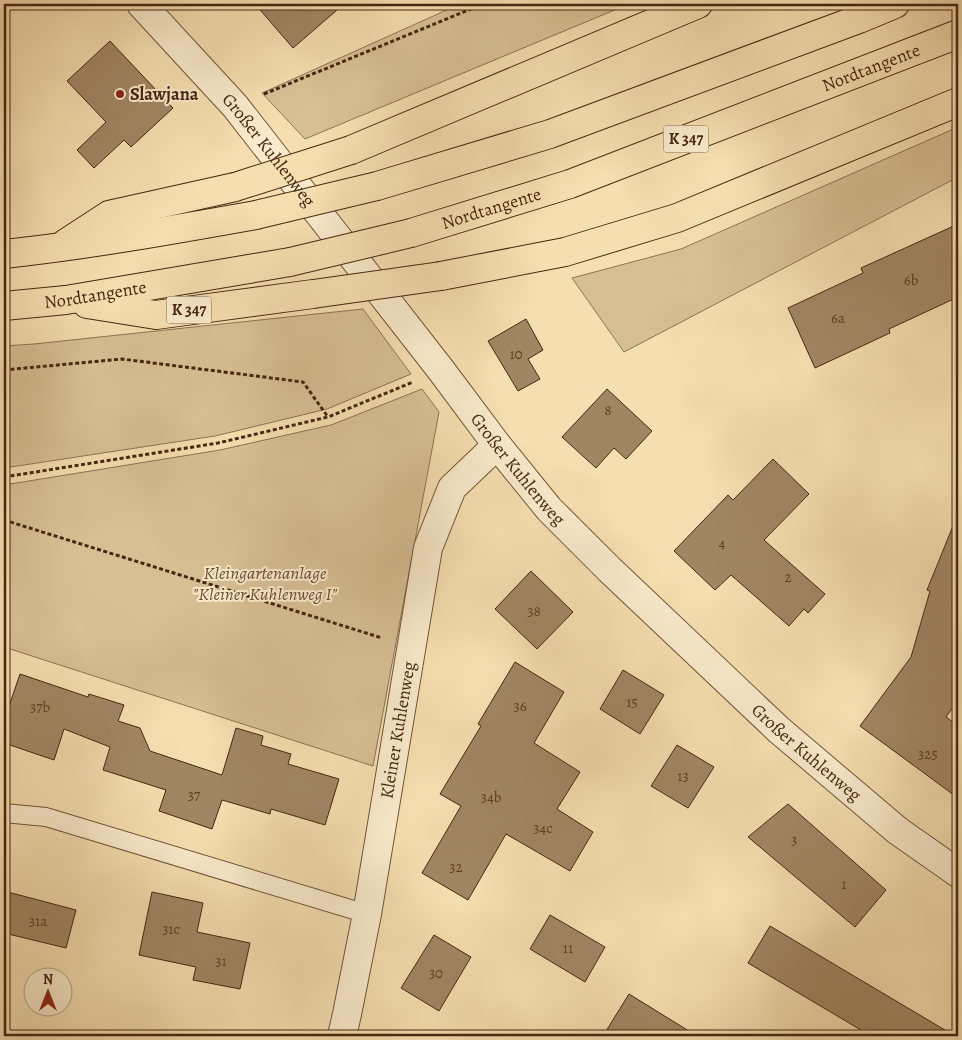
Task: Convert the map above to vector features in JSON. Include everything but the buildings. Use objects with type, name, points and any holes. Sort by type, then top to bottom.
[{"type":"highway","points":[[58,248],[109,215],[236,187],[351,150],[698,4]]},
{"type":"highway","points":[[4,254],[143,235],[256,215],[377,186],[550,134],[895,4]]},
{"type":"highway","name":"Nordtangente","points":[[4,306],[66,300],[290,262],[410,233],[570,184],[958,34]]},
{"type":"highway","name":"K 347","points":[[66,300],[156,315],[442,276],[565,252],[677,218],[958,102]]},
{"type":"street","name":"Großer Kuhlenweg","points":[[148,6],[235,106],[442,370],[496,445],[549,509],[610,570],[779,730],[898,831],[958,873]]},
{"type":"street","name":"Kleiner Kuhlenweg","points":[[342,1036],[366,914],[428,548],[452,488],[496,445]]},
{"type":"lane","points":[[4,813],[46,817],[366,914]]},
{"type":"path","points":[[235,106],[483,4]]},
{"type":"path","points":[[4,370],[122,359],[303,382],[328,417]]},
{"type":"path","points":[[4,477],[218,443],[328,417],[442,370]]},
{"type":"path","points":[[4,520],[411,648]]},
{"type":"green space","points":[[460,4],[629,4],[305,139],[262,93]]},
{"type":"green space","points":[[958,127],[958,177],[624,352],[572,278],[681,249]]},
{"type":"green space","points":[[363,309],[411,374],[327,409],[215,436],[4,468],[4,346]]},
{"type":"green space","name":"Kleingartenanlage \"Kleiner Kuhlenweg I\"","points":[[422,389],[439,412],[373,766],[4,647],[4,485],[220,450],[331,425]]},
{"type":"place","name":"Slawjana","points":[[120,94]]}]
